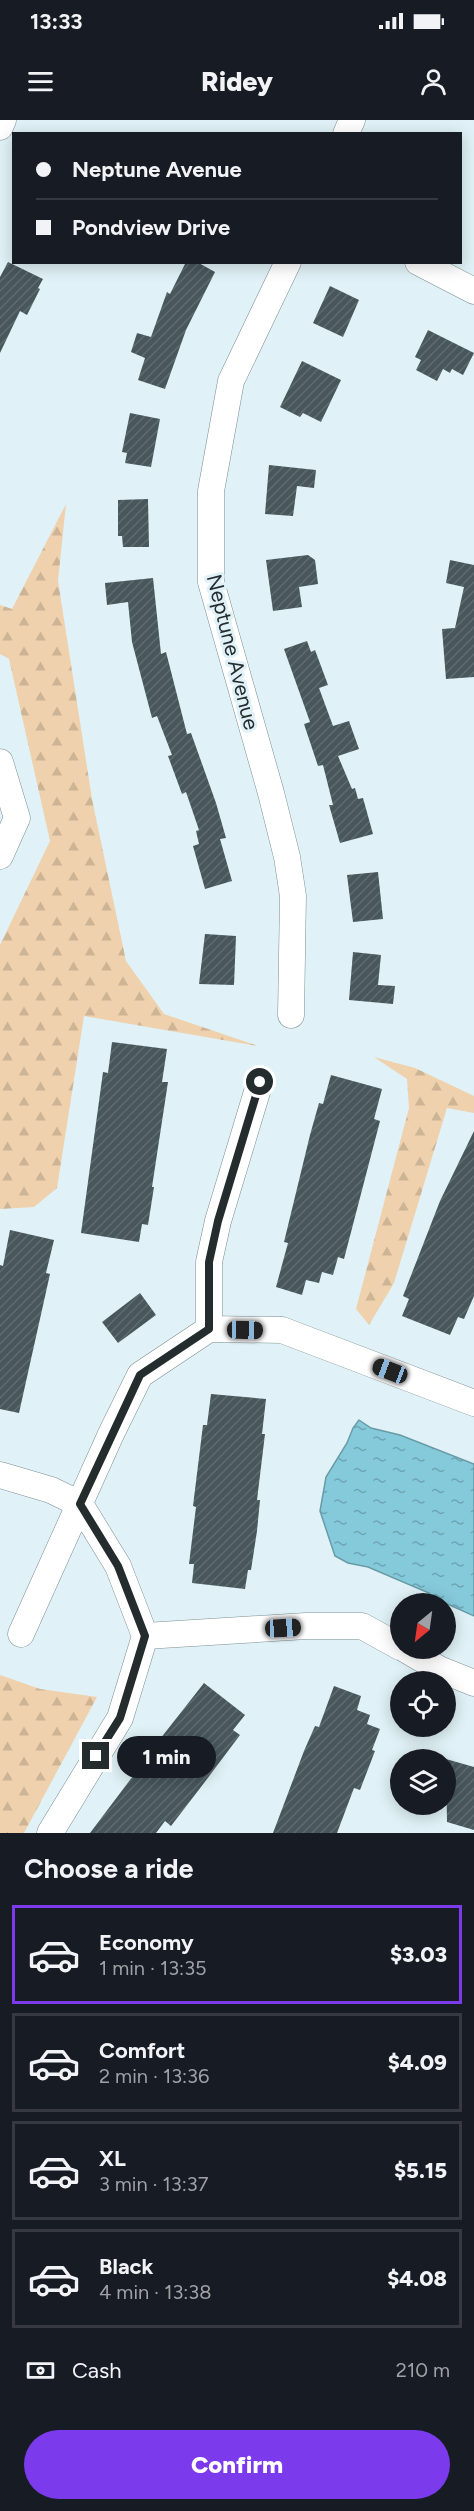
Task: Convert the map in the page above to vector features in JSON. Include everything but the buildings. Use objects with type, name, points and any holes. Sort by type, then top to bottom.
[{"type":"street","points":[[0,127],[3,120]]},
{"type":"street","name":"Neptune Avenue","points":[[287,264],[231,381],[211,491],[211,582],[287,857],[293,896],[291,1016]]},
{"type":"street","points":[[422,264],[474,291]]},
{"type":"street","points":[[0,762],[18,819],[0,856]]},
{"type":"street","points":[[209,1329],[209,1262],[218,1221],[260,1082]]},
{"type":"street","points":[[21,1634],[140,1375],[209,1329],[282,1330],[474,1403]]},
{"type":"street","points":[[0,1474],[51,1490],[80,1504],[118,1566],[145,1636],[120,1718],[50,1833]]},
{"type":"street","points":[[145,1636],[306,1626],[362,1626],[390,1641]]},
{"type":"street","points":[[421,1659],[474,1683]]},
{"type":"green space","points":[[66,504],[58,581],[92,799],[126,961],[164,1014],[258,1046],[84,1016],[57,1188],[34,1207],[0,1209],[0,945],[50,841],[9,659],[0,654],[0,605],[12,609]]},
{"type":"green space","points":[[374,1057],[415,1068],[474,1096],[474,1113],[447,1108],[394,1283],[369,1325],[356,1309],[409,1108],[407,1079]]},
{"type":"green space","points":[[0,1675],[40,1689],[97,1697],[24,1833],[0,1833]]},
{"type":"water","points":[[359,1420],[371,1428],[400,1435],[474,1464],[474,1616],[456,1608],[456,1593],[429,1593],[368,1567],[348,1563],[335,1556],[320,1511],[326,1477],[347,1443]]},
{"type":"route","points":[[96,1756],[120,1718],[145,1636],[118,1566],[80,1504],[140,1375],[209,1329],[209,1262],[218,1221],[260,1082]]}]
